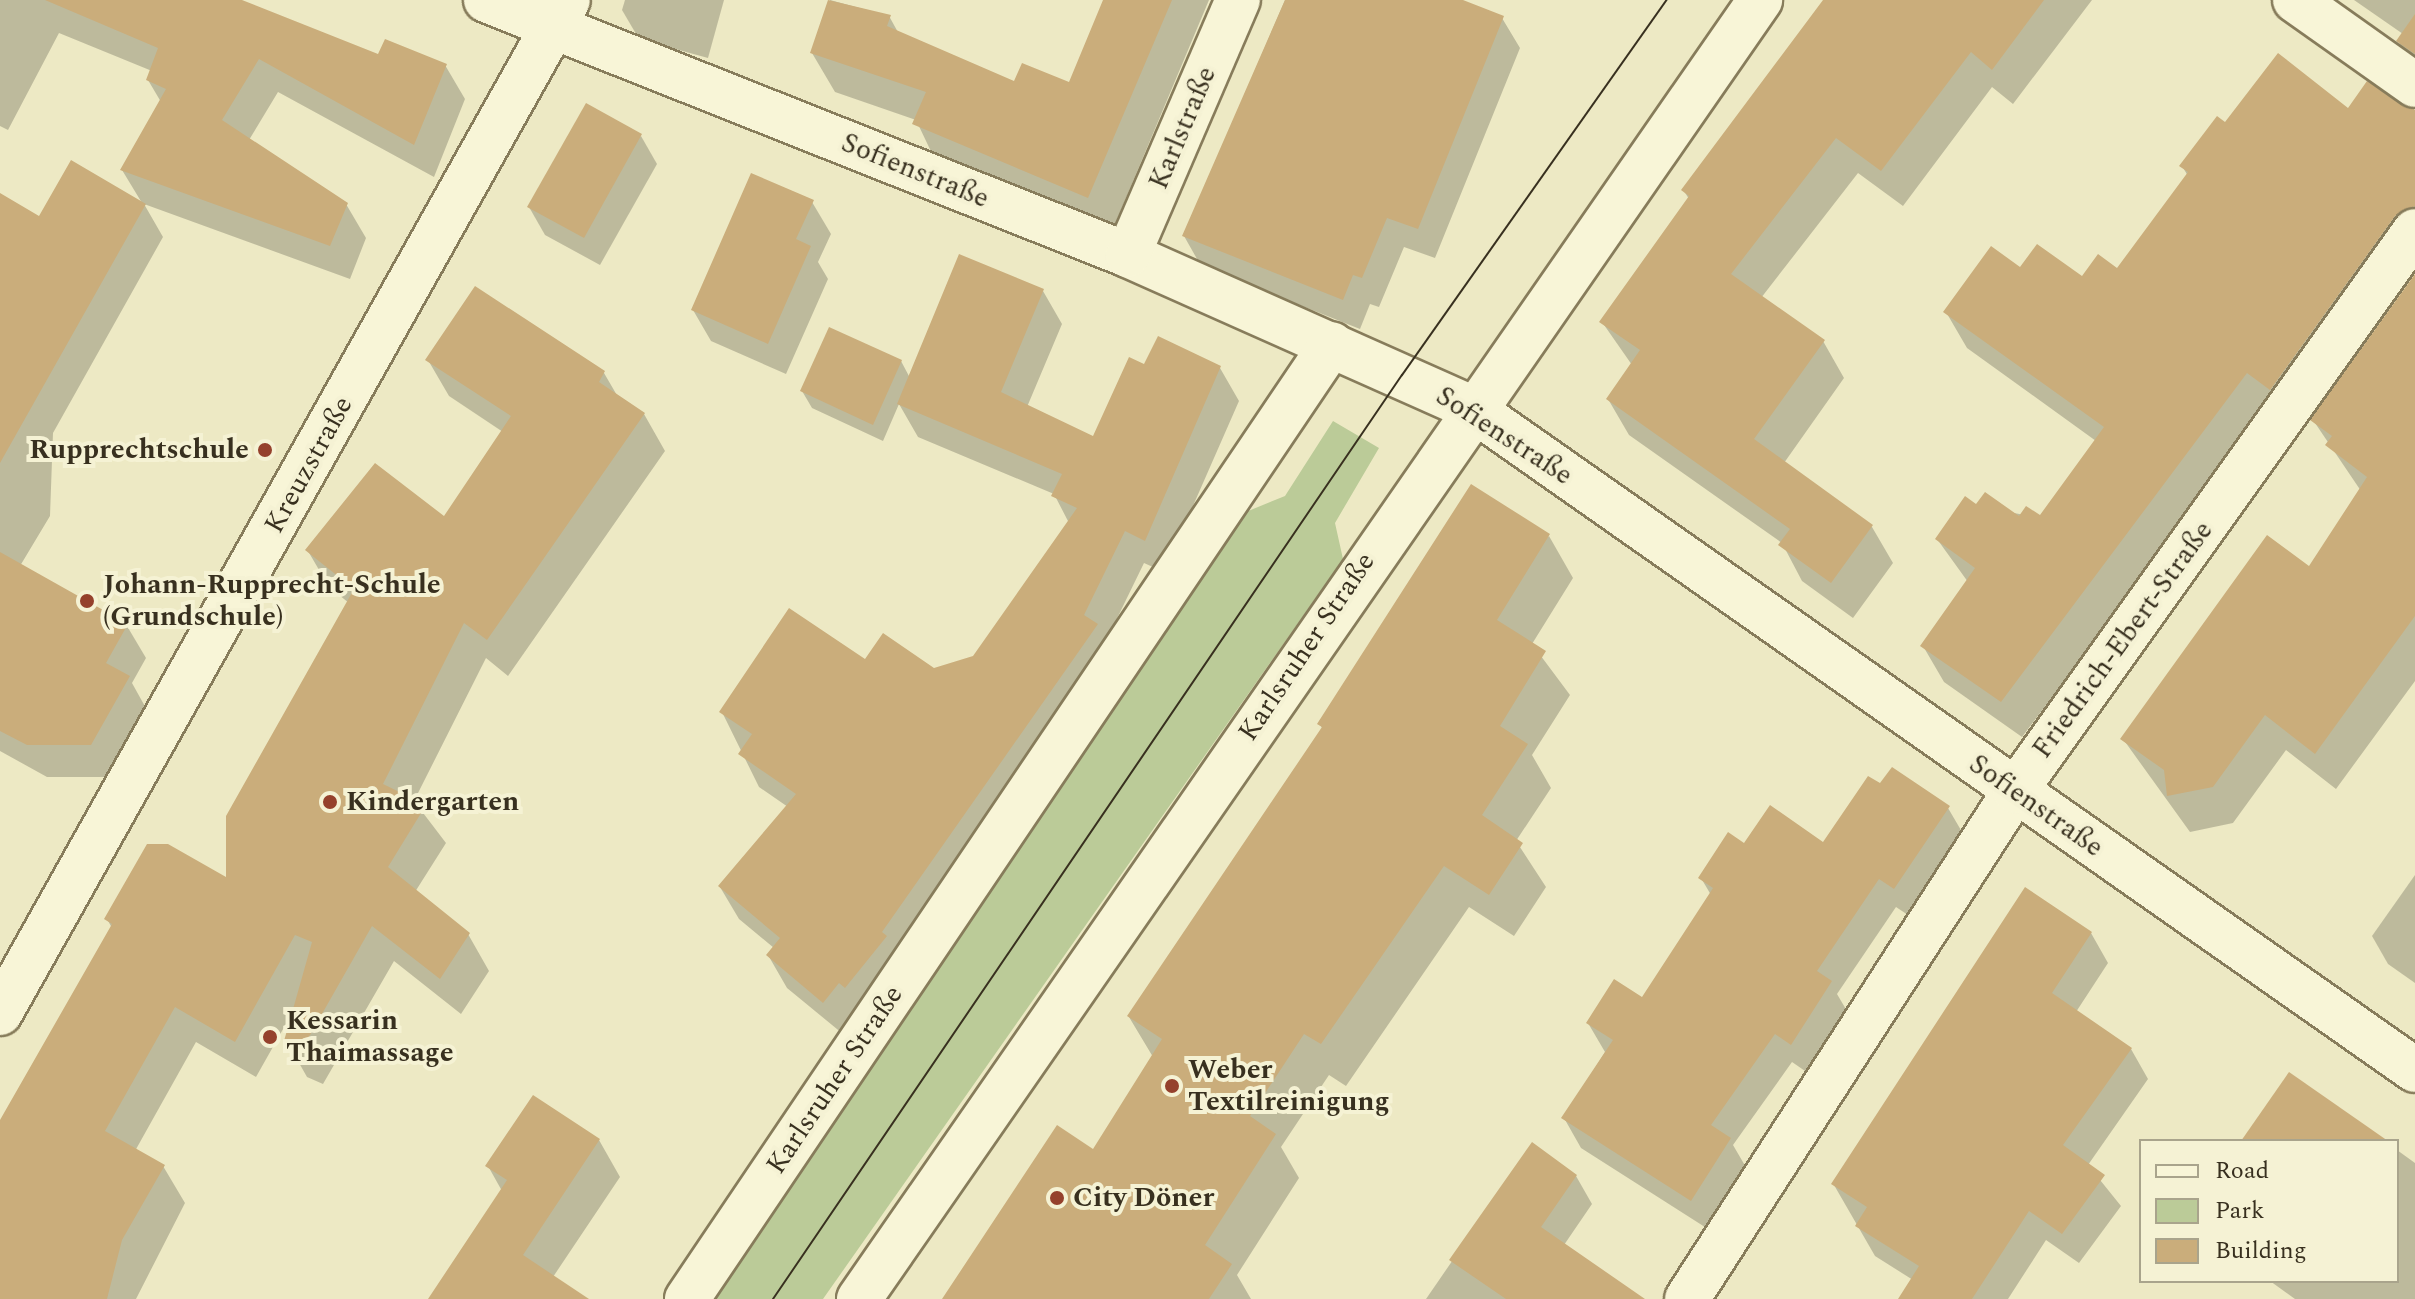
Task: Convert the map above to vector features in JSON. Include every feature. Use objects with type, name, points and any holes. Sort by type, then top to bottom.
[{"type":"street","name":"Sofienstraße","points":[[486,0],[562,14],[1128,255],[1471,408],[2415,1070]]},
{"type":"street","name":"Karlstraße","points":[[1128,255],[1238,0]]},
{"type":"street","name":"Karlsruher Straße","points":[[859,1299],[1471,408],[1760,0]]},
{"type":"street","points":[[2295,0],[2415,85]]},
{"type":"street","name":"Kreuzstraße","points":[[0,1013],[562,14]]},
{"type":"street","name":"Friedrich-Ebert-Straße","points":[[1687,1299],[2015,791],[2415,231]]},
{"type":"street","name":"Karlsruher Straße","points":[[687,1299],[1332,344]]},
{"type":"green space","points":[[1333,421],[1379,448],[1335,523],[1343,559],[823,1299],[711,1299],[1236,516],[1285,496]]},
{"type":"building","points":[[45,0],[242,0],[378,54],[385,39],[447,64],[414,145],[259,59],[222,120],[348,203],[330,246],[120,170],[166,89],[146,80],[158,48]]},
{"type":"building","points":[[828,0],[891,15],[887,26],[1014,81],[1022,63],[1069,82],[1103,0],[1172,0],[1088,198],[912,124],[926,92],[810,53]]},
{"type":"building","points":[[1285,0],[1463,0],[1504,16],[1418,229],[1387,218],[1362,278],[1353,275],[1343,300],[1182,236]]},
{"type":"building","points":[[1823,0],[2044,0],[1992,70],[1971,52],[1881,171],[1836,138],[1731,274],[1825,340],[1754,439],[1873,525],[1831,583],[1778,545],[1790,529],[1606,399],[1640,350],[1599,322],[1689,196],[1681,190]]},
{"type":"building","points":[[2415,14],[2415,54],[2396,41]]},
{"type":"building","points":[[2278,53],[2348,108],[2367,81],[2415,110],[2415,206],[2395,216],[2270,390],[2247,373],[2001,702],[1920,646],[1975,568],[1935,539],[1965,496],[1976,504],[1985,492],[2019,516],[2026,506],[2040,515],[2104,427],[1943,312],[1991,246],[2020,267],[2037,244],[2082,276],[2098,254],[2117,268],[2188,172],[2179,166],[2217,116],[2225,122]]},
{"type":"building","points":[[586,103],[642,134],[584,238],[527,207]]},
{"type":"building","points":[[71,160],[146,204],[0,463],[0,193],[39,216]]},
{"type":"building","points":[[751,173],[814,200],[796,239],[811,246],[768,344],[691,310]]},
{"type":"building","points":[[959,254],[1044,289],[1001,392],[1093,436],[1129,357],[1144,364],[1158,336],[1221,366],[1145,541],[1125,531],[1084,615],[1098,624],[882,932],[887,936],[845,988],[839,983],[823,1003],[766,955],[780,938],[718,886],[796,794],[738,754],[752,734],[719,712],[789,608],[865,659],[883,633],[934,668],[973,656],[1077,508],[1051,496],[1062,474],[897,404]]},
{"type":"building","points":[[2415,274],[2415,616],[2315,754],[2265,715],[2213,787],[2167,796],[2164,770],[2120,739],[2267,535],[2309,566],[2367,477],[2325,445],[2332,436],[2310,420]]},
{"type":"building","points":[[475,286],[605,371],[599,382],[645,413],[487,640],[464,623],[383,784],[426,805],[388,867],[470,933],[440,979],[372,926],[302,1049],[284,1041],[312,942],[295,935],[235,1042],[175,1007],[105,1131],[165,1165],[122,1240],[107,1299],[0,1299],[0,1120],[112,924],[104,919],[147,844],[168,844],[226,877],[226,816],[354,589],[305,550],[375,463],[444,516],[511,416],[425,360]]},
{"type":"building","points":[[829,327],[902,360],[873,425],[800,391]]},
{"type":"building","points":[[1471,484],[1550,534],[1497,620],[1546,651],[1500,726],[1528,744],[1482,815],[1523,843],[1489,895],[1444,866],[1321,1044],[1304,1034],[1250,1116],[1276,1134],[1205,1245],[1232,1264],[1209,1299],[942,1299],[1057,1125],[1093,1149],[1162,1039],[1127,1016],[1322,727],[1317,724]]},
{"type":"building","points":[[0,552],[128,624],[106,663],[130,676],[91,745],[27,745],[0,731]]},
{"type":"building","points":[[1892,767],[1950,806],[1894,889],[1879,879],[1817,971],[1832,981],[1791,1045],[1775,1034],[1711,1125],[1731,1138],[1691,1201],[1561,1118],[1613,1040],[1586,1023],[1614,979],[1642,997],[1713,888],[1698,878],[1728,832],[1744,843],[1770,805],[1823,842],[1868,776],[1880,783]]},
{"type":"building","points":[[2025,887],[2092,932],[2052,993],[2132,1048],[2063,1145],[2105,1175],[2062,1234],[2029,1211],[1972,1299],[1898,1299],[1919,1266],[1855,1226],[1867,1207],[1831,1184]]},
{"type":"building","points":[[2289,1072],[2385,1139],[2242,1139]]},
{"type":"building","points":[[533,1095],[600,1139],[523,1255],[589,1299],[428,1299],[507,1180],[485,1166]]},
{"type":"building","points":[[1532,1142],[1577,1175],[1541,1227],[1645,1299],[1506,1299],[1449,1260]]},
{"type":"tram line","points":[[773,1299],[1402,375],[1667,0]]},
{"type":"place","name":"Rupprechtschule","points":[[265,450]]},
{"type":"place","name":"Johann-Rupprecht-Schule (Grundschule)","points":[[87,601]]},
{"type":"place","name":"Kindergarten","points":[[330,802]]},
{"type":"place","name":"Kessarin Thaimassage","points":[[270,1037]]},
{"type":"place","name":"Weber Textilreinigung","points":[[1172,1086]]},
{"type":"place","name":"City Döner","points":[[1057,1198]]}]
